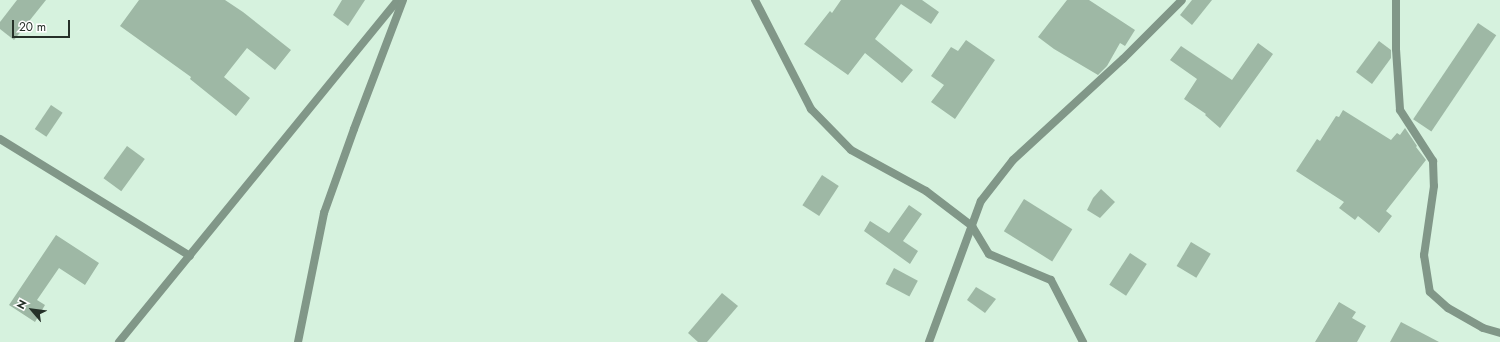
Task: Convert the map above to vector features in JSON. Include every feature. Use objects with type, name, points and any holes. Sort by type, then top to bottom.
[{"type":"street","points":[[119,342],[398,0]]},
{"type":"street","points":[[298,342],[324,213],[403,0]]},
{"type":"street","points":[[755,0],[811,109],[851,150],[926,191],[972,226],[988,254],[1051,280],[1082,342]]},
{"type":"street","points":[[928,342],[981,201],[1013,160],[1123,59],[1182,0]]},
{"type":"street","points":[[1396,0],[1396,49],[1400,110],[1433,161],[1434,186],[1424,255],[1430,292],[1448,308],[1483,328],[1500,333]]},
{"type":"street","points":[[0,139],[190,256]]},
{"type":"building","points":[[17,0],[46,0],[14,40],[0,29],[0,22]]},
{"type":"building","points":[[139,0],[225,0],[243,12],[291,50],[275,70],[247,48],[224,77],[250,98],[236,116],[190,79],[191,77],[120,26]]},
{"type":"building","points":[[342,0],[365,0],[348,26],[333,15]]},
{"type":"building","points":[[841,0],[922,0],[939,12],[931,24],[901,4],[875,39],[913,70],[902,83],[865,53],[848,75],[804,44],[830,11],[832,13]]},
{"type":"building","points":[[1067,0],[1089,0],[1135,30],[1125,46],[1120,43],[1107,66],[1098,75],[1054,49],[1038,37]]},
{"type":"building","points":[[1192,0],[1212,0],[1192,25],[1180,15]]},
{"type":"building","points":[[1478,23],[1496,35],[1431,131],[1413,119]]},
{"type":"building","points":[[966,40],[995,60],[955,119],[931,102],[944,85],[931,76],[951,47],[958,51]]},
{"type":"building","points":[[1379,41],[1391,50],[1391,58],[1372,84],[1356,72]]},
{"type":"building","points":[[1258,43],[1273,54],[1220,128],[1205,115],[1206,114],[1184,99],[1197,79],[1170,60],[1181,46],[1232,80]]},
{"type":"building","points":[[51,105],[63,113],[46,137],[35,129]]},
{"type":"building","points":[[1343,110],[1391,140],[1397,133],[1400,135],[1405,128],[1417,146],[1416,147],[1426,160],[1386,211],[1392,216],[1379,233],[1358,216],[1355,220],[1339,208],[1344,202],[1296,171],[1317,139],[1320,141],[1336,116],[1339,117]]},
{"type":"building","points":[[127,146],[145,159],[121,191],[103,178]]},
{"type":"building","points":[[822,175],[839,186],[819,216],[802,205]]},
{"type":"building","points":[[1101,189],[1115,202],[1100,218],[1087,210],[1093,198]]},
{"type":"building","points":[[1024,199],[1072,229],[1052,261],[1004,231]]},
{"type":"building","points":[[909,205],[922,214],[903,241],[918,251],[910,264],[864,231],[870,221],[889,233]]},
{"type":"building","points":[[56,235],[99,263],[85,285],[59,268],[37,300],[45,305],[35,322],[9,305]]},
{"type":"building","points":[[1191,242],[1211,254],[1196,278],[1177,266]]},
{"type":"building","points":[[1130,253],[1147,264],[1126,296],[1109,285]]},
{"type":"building","points":[[894,268],[918,281],[909,297],[886,284]]},
{"type":"building","points":[[976,287],[996,299],[985,313],[967,300]]},
{"type":"building","points":[[722,293],[738,306],[707,342],[698,342],[688,333]]},
{"type":"building","points":[[1339,302],[1356,312],[1352,318],[1366,326],[1357,342],[1315,342]]},
{"type":"building","points":[[1401,322],[1439,342],[1390,342]]}]
